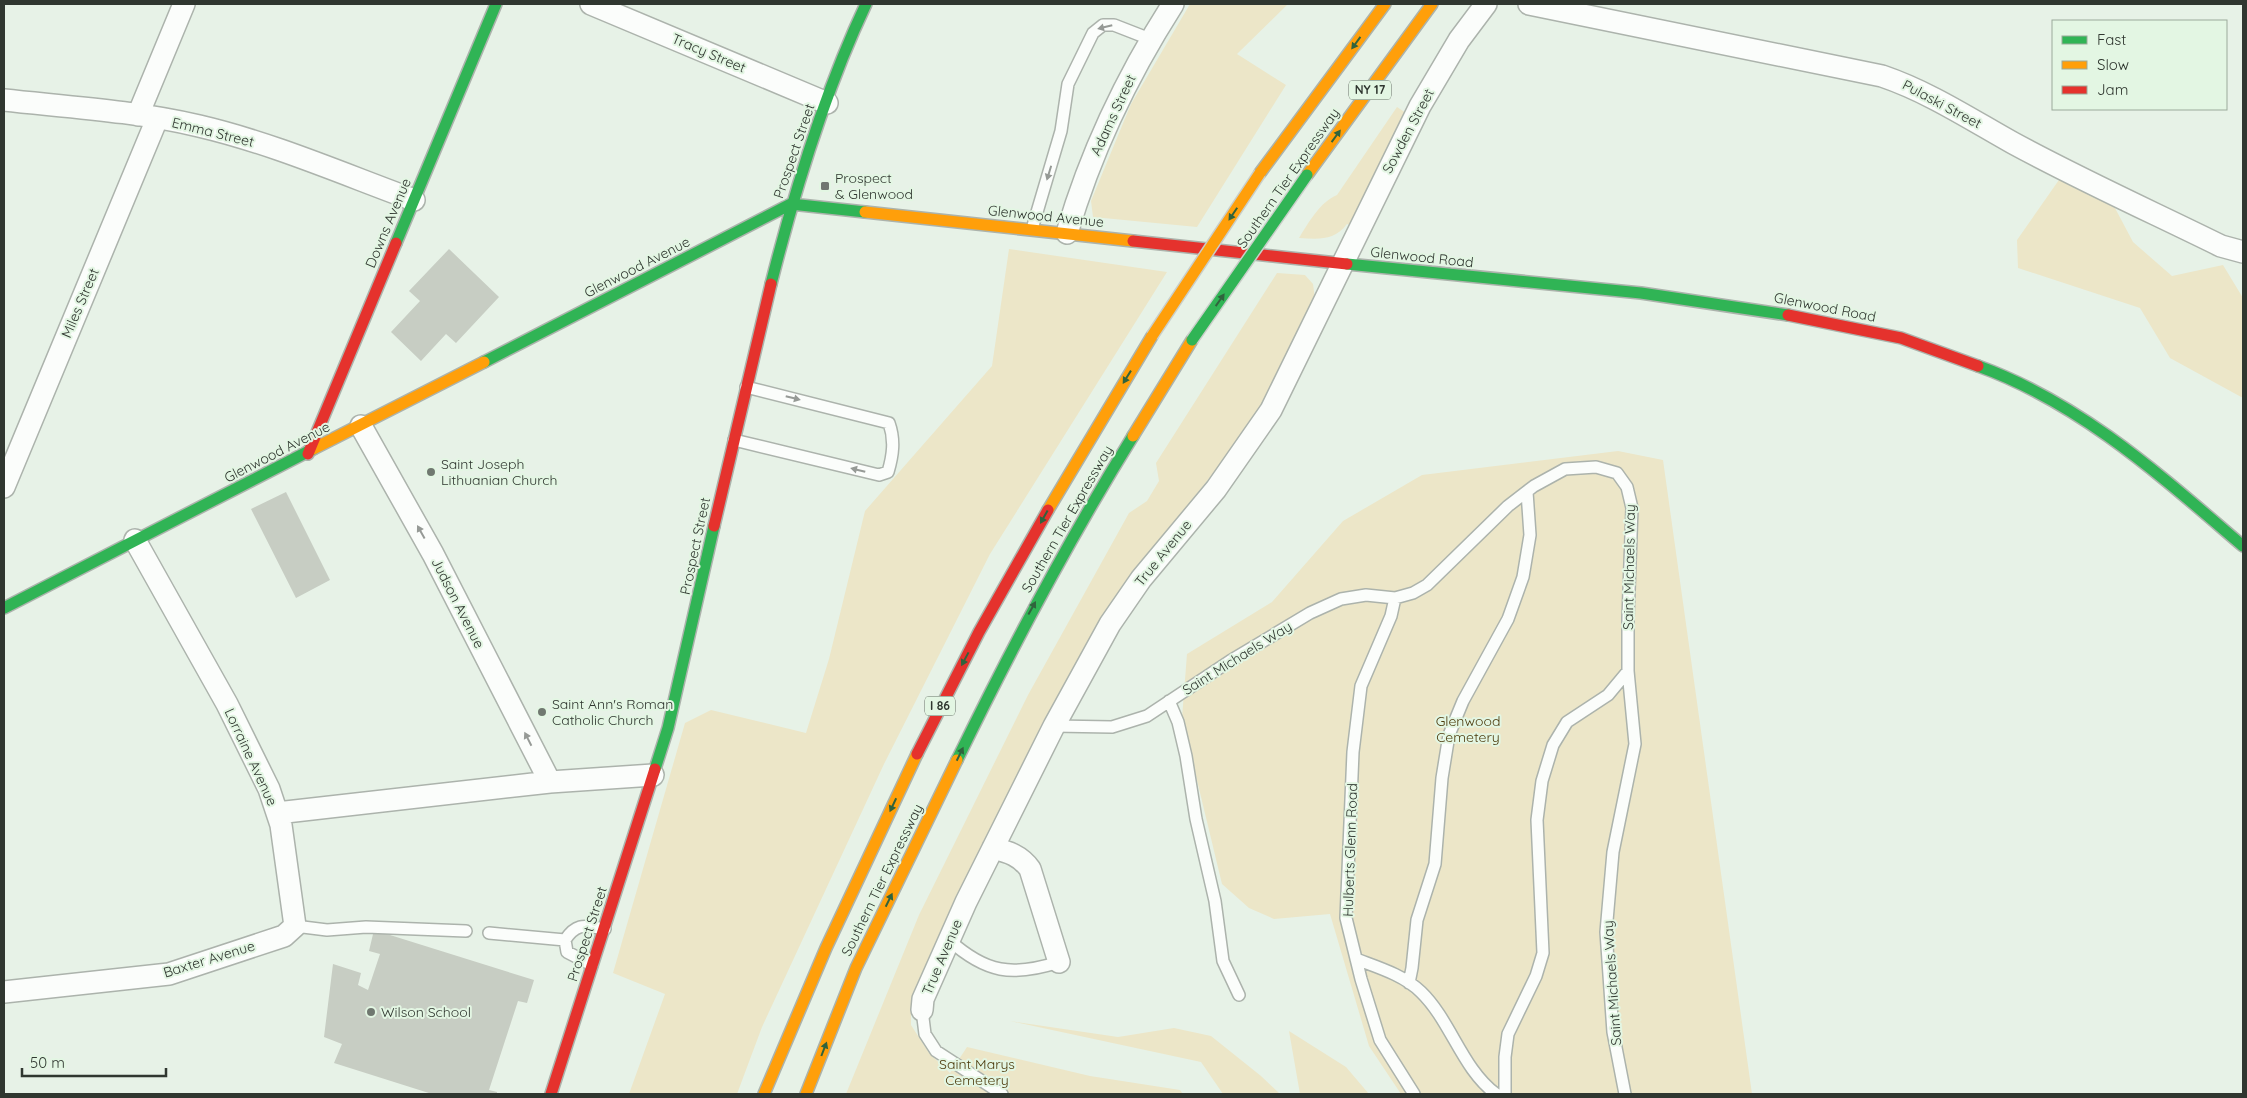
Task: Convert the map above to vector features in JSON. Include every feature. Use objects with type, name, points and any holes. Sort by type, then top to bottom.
[{"type":"main road","name":"Downs Avenue","points":[[308,454],[496,4]]},
{"type":"main road","name":"Prospect Street","points":[[551,1094],[668,728],[746,387],[791,204],[849,40],[866,4]]},
{"type":"main road","name":"Southern Tier Expressway","points":[[764,1094],[826,948],[933,720],[979,632],[1080,453],[1152,336],[1260,173],[1385,4]]},
{"type":"main road","name":"Southern Tier Expressway","points":[[806,1094],[856,968],[1016,639],[1085,513],[1192,340],[1307,175],[1432,4]]},
{"type":"main road","name":"Glenwood Avenue","points":[[4,608],[308,454],[791,204],[1341,264]]},
{"type":"main road","name":"Glenwood Road","points":[[1341,264],[1641,293],[1817,319],[1901,338],[2003,375],[2062,405],[2140,458],[2243,546]]},
{"type":"street","name":"Miles Street","points":[[4,487],[147,117],[184,4]]},
{"type":"street","name":"Tracy Street","points":[[591,4],[827,103]]},
{"type":"street","name":"Adams Street","points":[[1067,233],[1082,182],[1109,117],[1150,39],[1173,4]]},
{"type":"street","name":"Sowden Street","points":[[1341,264],[1420,106],[1459,40],[1486,4]]},
{"type":"street","name":"Pulaski Street","points":[[1529,4],[1882,76],[1902,82],[1921,90],[2015,144],[2220,246],[2243,252]]},
{"type":"street","name":"Emma Street","points":[[4,100],[147,117],[199,126],[273,148],[414,200]]},
{"type":"street","name":"True Avenue","points":[[922,1010],[923,999],[993,848],[1054,726],[1110,624],[1141,579],[1216,489],[1271,410],[1341,264]]},
{"type":"street","name":"Judson Avenue","points":[[361,426],[434,554],[550,782]]},
{"type":"street","name":"Lorraine Avenue","points":[[135,540],[227,704],[269,789],[277,813],[550,782]]},
{"type":"street","points":[[550,782],[653,775]]},
{"type":"street","points":[[277,813],[282,825],[295,926]]},
{"type":"street","points":[[993,848],[1013,853],[1024,860],[1030,869],[1059,962]]},
{"type":"street","name":"Baxter Avenue","points":[[4,992],[169,974],[284,936],[295,926]]},
{"type":"lane","points":[[1032,229],[1061,131],[1068,84],[1093,33],[1103,25],[1114,25],[1150,39]]},
{"type":"lane","points":[[734,440],[879,475],[888,472],[892,458],[893,435],[889,423],[746,387]]},
{"type":"lane","name":"Saint Michaels Way","points":[[1054,726],[1112,727],[1147,716],[1230,661],[1310,613],[1341,600],[1366,595],[1395,598],[1413,593],[1427,585],[1508,506],[1565,469],[1596,467],[1617,473],[1627,487],[1632,508],[1628,671],[1635,744],[1613,852],[1606,932],[1613,1032],[1625,1094]]},
{"type":"lane","points":[[1408,983],[1417,920],[1435,864],[1441,787],[1449,735],[1463,701],[1508,619],[1523,577],[1530,535],[1527,492]]},
{"type":"lane","name":"Hulberts Glenn Road","points":[[1395,598],[1392,616],[1361,686],[1353,752],[1346,918],[1380,1040],[1414,1094]]},
{"type":"lane","points":[[1505,1094],[1504,1057],[1508,1034],[1536,976],[1543,954],[1537,820],[1542,781],[1553,745],[1568,722],[1608,695],[1628,671]]},
{"type":"lane","points":[[1169,701],[1178,722],[1186,756],[1196,819],[1214,901],[1224,961],[1239,996]]},
{"type":"lane","points":[[295,926],[327,930],[366,927],[466,931]]},
{"type":"lane","points":[[592,965],[567,952],[565,940],[572,930],[577,927],[604,929]]},
{"type":"lane","points":[[489,934],[565,940]]},
{"type":"lane","points":[[949,940],[968,957],[988,967],[1016,970],[1042,967],[1059,962]]},
{"type":"lane","points":[[1356,959],[1408,983],[1420,991],[1470,1064],[1489,1089],[1496,1094]]},
{"type":"lane","name":"True Avenue","points":[[922,1010],[925,1034],[936,1051],[1002,1094]]},
{"type":"green space","points":[[1190,4],[1288,4],[1237,54],[1286,85],[1197,227],[1093,217],[1091,201],[1131,104]]},
{"type":"green space","points":[[1397,107],[1406,113],[1350,225],[1347,224],[1342,230],[1326,238],[1299,238],[1320,207],[1337,195]]},
{"type":"green space","points":[[2061,177],[2115,208],[2133,242],[2172,276],[2223,265],[2243,298],[2243,398],[2170,358],[2140,308],[2018,268],[2017,240]]},
{"type":"green space","points":[[1009,249],[1167,272],[990,554],[884,764],[762,1027],[737,1094],[629,1094],[665,994],[613,973],[685,723],[711,710],[806,733],[829,659],[865,511],[992,366]]},
{"type":"green space","name":"Saint Marys Cemetery","points":[[1277,273],[1305,275],[1313,284],[1315,299],[1254,422],[1148,555],[1035,743],[911,1005],[911,1025],[929,1053],[950,1073],[967,1047],[1090,1076],[1180,1090],[1183,1094],[846,1094],[919,915],[1028,695],[1129,513],[1147,501],[1159,481],[1156,463]]},
{"type":"green space","name":"Glenwood Cemetery","points":[[1618,451],[1663,460],[1752,1094],[1401,1094],[1369,1046],[1330,914],[1274,919],[1249,908],[1222,884],[1182,718],[1187,654],[1272,602],[1343,521],[1422,475]]},
{"type":"green space","points":[[1010,1021],[1118,1037],[1174,1028],[1211,1036],[1261,1076],[1280,1094],[1223,1094],[1201,1062]]},
{"type":"green space","points":[[1289,1031],[1346,1067],[1369,1094],[1300,1094]]},
{"type":"building","points":[[449,249],[499,297],[456,343],[446,334],[421,361],[391,332],[420,301],[409,291]]},
{"type":"building","points":[[286,492],[330,580],[296,598],[251,509]]},
{"type":"building","points":[[374,930],[534,980],[527,1003],[518,1001],[489,1090],[497,1092],[497,1094],[432,1094],[334,1063],[342,1044],[324,1037],[333,964],[361,973],[358,985],[368,990],[380,954],[369,951]]},
{"type":"traffic: fast","points":[[396,243],[496,4]]},
{"type":"traffic: fast","points":[[771,284],[812,142],[837,72],[866,4]]},
{"type":"traffic: fast","points":[[1192,340],[1307,175]]},
{"type":"traffic: fast","points":[[484,362],[791,204],[865,212]]},
{"type":"traffic: fast","points":[[1347,264],[1641,293],[1788,315]]},
{"type":"traffic: fast","points":[[1978,366],[2016,381],[2085,421],[2150,468],[2243,546]]},
{"type":"traffic: fast","points":[[957,760],[1041,596],[1133,436]]},
{"type":"traffic: fast","points":[[4,608],[313,449]]},
{"type":"traffic: fast","points":[[655,769],[668,728],[714,526]]},
{"type":"traffic: slow","points":[[1260,173],[1385,4]]},
{"type":"traffic: slow","points":[[1307,175],[1432,4]]},
{"type":"traffic: slow","points":[[1152,336],[1260,173]]},
{"type":"traffic: slow","points":[[865,212],[1133,241]]},
{"type":"traffic: slow","points":[[1048,510],[1152,336]]},
{"type":"traffic: slow","points":[[1133,436],[1192,340]]},
{"type":"traffic: slow","points":[[313,449],[484,362]]},
{"type":"traffic: slow","points":[[764,1094],[826,948],[917,754]]},
{"type":"traffic: slow","points":[[806,1094],[856,968],[957,760]]},
{"type":"traffic: jam","points":[[1133,241],[1347,264]]},
{"type":"traffic: jam","points":[[308,454],[396,243]]},
{"type":"traffic: jam","points":[[714,526],[771,284]]},
{"type":"traffic: jam","points":[[1788,315],[1901,338],[1978,366]]},
{"type":"traffic: jam","points":[[917,754],[979,632],[1048,510]]},
{"type":"traffic: jam","points":[[551,1094],[655,769]]},
{"type":"place","name":"Prospect & Glenwood","points":[[825,186]]},
{"type":"place","name":"Saint Joseph Lithuanian Church","points":[[431,472]]},
{"type":"place","name":"Saint Ann's Roman Catholic Church","points":[[542,712]]},
{"type":"place","name":"Wilson School","points":[[371,1012]]}]
